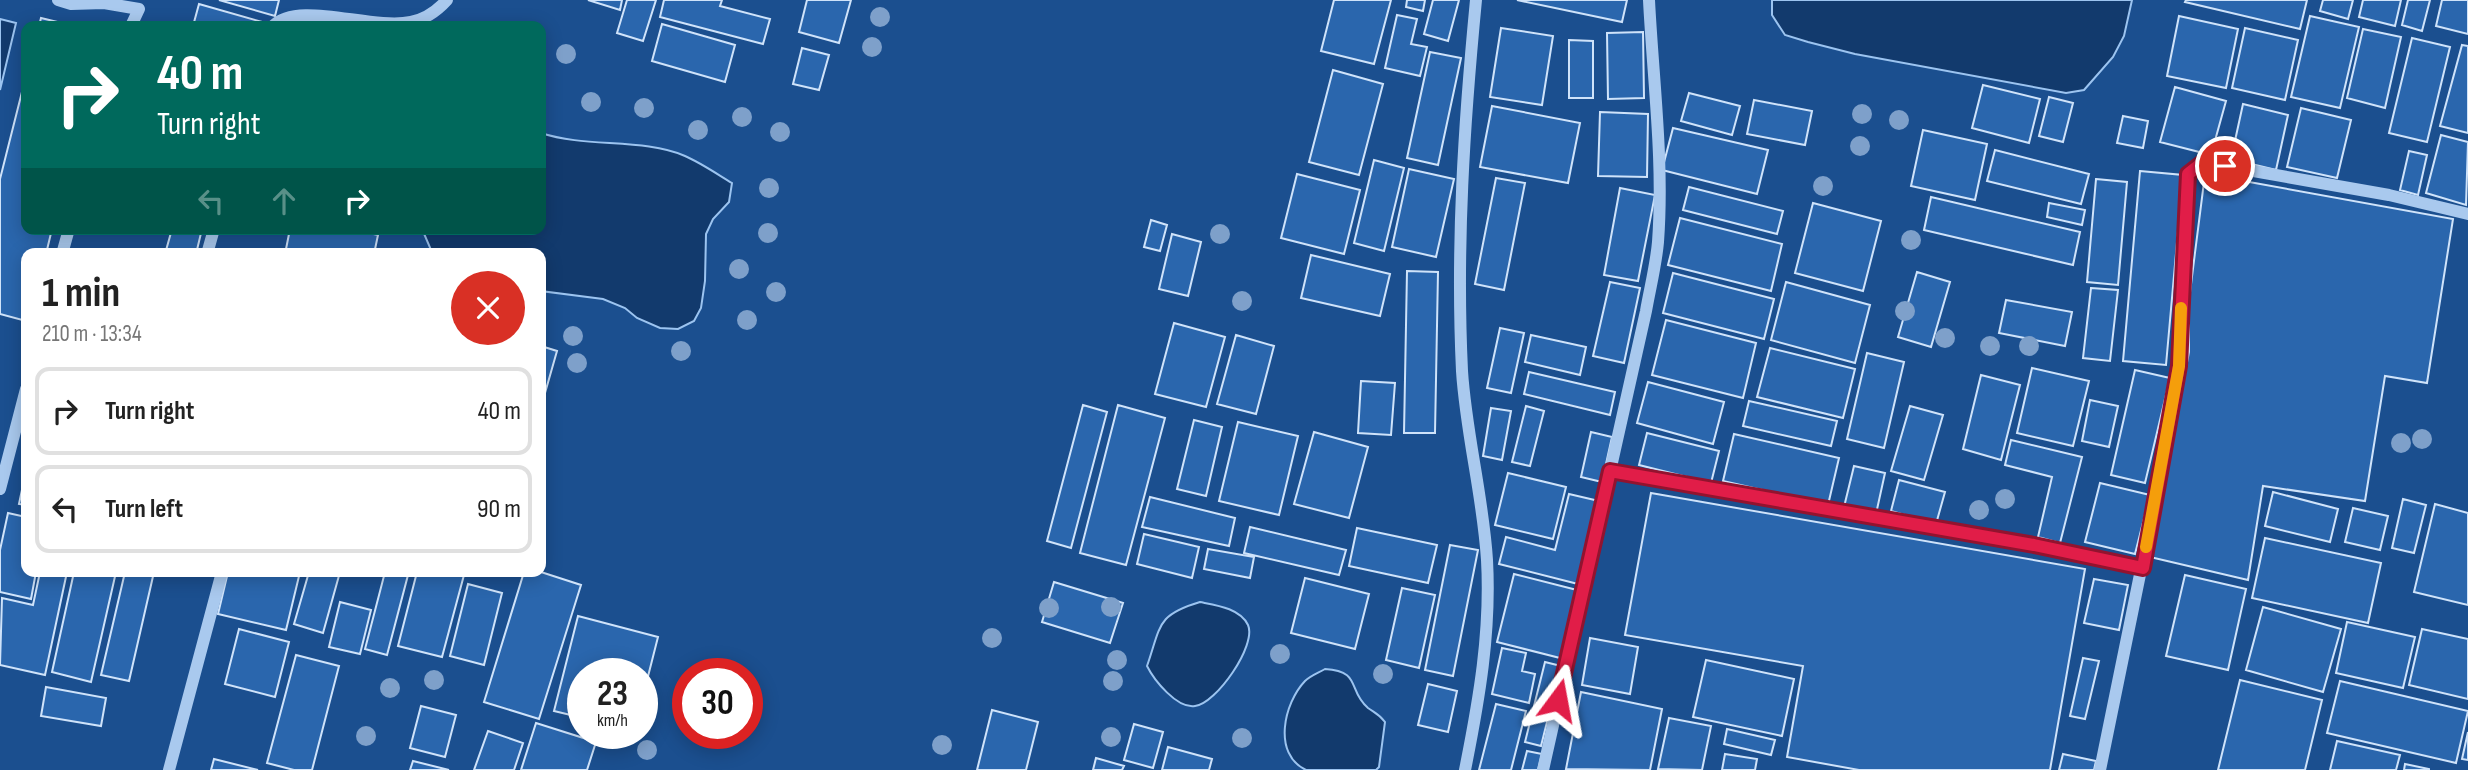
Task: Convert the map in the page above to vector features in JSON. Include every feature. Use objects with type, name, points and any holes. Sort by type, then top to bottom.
[{"type":"street","points":[[58,0],[71,4],[104,3],[139,9],[133,21]]},
{"type":"street","points":[[413,21],[434,14],[447,0]]},
{"type":"street","points":[[1465,770],[1480,695],[1488,624],[1486,558],[1463,374],[1459,284],[1464,131],[1476,0]]},
{"type":"street","points":[[1543,770],[1646,311],[1657,244],[1659,173],[1649,0]]},
{"type":"street","points":[[276,21],[278,16],[292,8],[316,5],[373,21]]},
{"type":"street","points":[[2100,770],[2143,568],[2179,366],[2188,174],[2202,163],[2225,166],[2389,195],[2468,214]]},
{"type":"street","points":[[0,489],[21,408]]},
{"type":"street","points":[[1610,471],[2034,545],[2143,568]]},
{"type":"street","points":[[169,770],[221,577]]},
{"type":"water","points":[[1772,0],[2132,0],[2124,36],[2113,57],[2084,90],[2066,93],[1855,54],[1785,35],[1772,15]]},
{"type":"water","points":[[0,19],[16,23],[0,90]]},
{"type":"water","points":[[546,134],[669,150],[691,159],[732,183],[729,202],[713,219],[706,234],[705,281],[701,308],[694,321],[678,329],[660,328],[603,299],[546,292],[546,248],[430,248],[425,235],[546,235]]},
{"type":"water","points":[[1200,602],[1227,608],[1239,615],[1248,625],[1249,634],[1241,659],[1223,685],[1204,703],[1188,706],[1167,692],[1147,666],[1162,624],[1175,612]]},
{"type":"water","points":[[1325,669],[1344,673],[1349,677],[1362,701],[1385,722],[1379,767],[1376,770],[1306,770],[1295,762],[1289,752],[1285,741],[1285,728],[1292,702],[1305,681]]},
{"type":"building","points":[[219,0],[279,0],[275,16]]},
{"type":"building","points":[[588,0],[622,0],[620,10]]},
{"type":"building","points":[[627,0],[656,0],[643,41],[617,33]]},
{"type":"building","points":[[664,0],[722,0],[720,6],[770,19],[763,44],[660,17]]},
{"type":"building","points":[[807,0],[851,0],[839,43],[799,32]]},
{"type":"building","points":[[1334,0],[1391,0],[1374,64],[1321,51]]},
{"type":"building","points":[[1407,0],[1425,0],[1423,11],[1406,7]]},
{"type":"building","points":[[1433,0],[1459,0],[1448,41],[1424,34]]},
{"type":"building","points":[[1517,0],[1627,0],[1622,22]]},
{"type":"building","points":[[2307,0],[2300,29],[2185,2]]},
{"type":"building","points":[[2323,0],[2353,0],[2348,19],[2320,11]]},
{"type":"building","points":[[2363,0],[2401,0],[2395,26],[2359,17]]},
{"type":"building","points":[[2408,0],[2430,0],[2422,31],[2402,25]]},
{"type":"building","points":[[2442,0],[2468,0],[2468,34],[2436,26]]},
{"type":"building","points":[[199,4],[258,21],[194,21]]},
{"type":"building","points":[[1397,15],[1417,19],[1411,44],[1427,47],[1420,76],[1385,68]]},
{"type":"building","points":[[2179,16],[2238,29],[2226,88],[2167,76]]},
{"type":"building","points":[[2310,16],[2359,27],[2340,108],[2291,97]]},
{"type":"building","points":[[662,24],[735,45],[725,82],[652,61]]},
{"type":"building","points":[[1501,28],[1553,36],[1542,105],[1490,97]]},
{"type":"building","points":[[2245,28],[2298,40],[2285,100],[2232,88]]},
{"type":"building","points":[[2363,29],[2401,37],[2385,108],[2347,98]]},
{"type":"building","points":[[1643,32],[1644,98],[1608,99],[1607,33]]},
{"type":"building","points":[[2412,38],[2450,47],[2427,142],[2389,133]]},
{"type":"building","points":[[1569,40],[1593,41],[1593,98],[1569,98]]},
{"type":"building","points":[[2462,45],[2468,46],[2468,133],[2440,126]]},
{"type":"building","points":[[802,48],[829,55],[819,90],[793,84]]},
{"type":"building","points":[[1430,52],[1461,58],[1438,165],[1407,158]]},
{"type":"building","points":[[1333,70],[1383,84],[1359,175],[1309,162]]},
{"type":"building","points":[[1983,85],[2040,99],[2029,143],[1972,128]]},
{"type":"building","points":[[2175,87],[2226,101],[2211,155],[2160,142]]},
{"type":"building","points":[[1689,93],[1740,106],[1732,135],[1681,121]]},
{"type":"building","points":[[21,96],[21,235],[51,235],[47,248],[21,248],[21,320],[0,314],[0,179]]},
{"type":"building","points":[[2049,97],[2073,103],[2063,142],[2039,136]]},
{"type":"building","points":[[1754,100],[1812,111],[1805,145],[1747,134]]},
{"type":"building","points":[[2243,104],[2288,115],[2276,170],[2231,159]]},
{"type":"building","points":[[1492,106],[1580,123],[1568,183],[1480,167]]},
{"type":"building","points":[[2301,108],[2351,120],[2337,178],[2287,167]]},
{"type":"building","points":[[1600,112],[1648,114],[1647,177],[1598,176]]},
{"type":"building","points":[[2123,116],[2148,121],[2143,148],[2117,143]]},
{"type":"building","points":[[1673,128],[1768,150],[1757,194],[1662,170]]},
{"type":"building","points":[[1923,130],[1987,144],[1975,200],[1911,186]]},
{"type":"building","points":[[2441,135],[2468,142],[2466,205],[2426,193]]},
{"type":"building","points":[[1995,150],[2089,174],[2081,204],[1987,181]]},
{"type":"building","points":[[2409,151],[2427,155],[2418,195],[2400,190]]},
{"type":"building","points":[[1374,160],[1404,168],[1384,251],[1354,243]]},
{"type":"building","points":[[1409,169],[1454,179],[1436,257],[1392,247]]},
{"type":"building","points":[[2140,171],[2183,175],[2166,365],[2123,361]]},
{"type":"building","points":[[1297,174],[1360,190],[1344,254],[1281,238]]},
{"type":"building","points":[[2205,174],[2453,219],[2427,383],[2385,376],[2365,501],[2263,486],[2248,580],[2150,557],[2189,352],[2189,300]]},
{"type":"building","points":[[1496,178],[1525,183],[1504,290],[1475,284]]},
{"type":"building","points":[[2096,179],[2127,182],[2118,285],[2087,282]]},
{"type":"building","points":[[1689,187],[1783,211],[1777,234],[1683,210]]},
{"type":"building","points":[[1620,188],[1655,195],[1638,281],[1604,275]]},
{"type":"building","points":[[1931,197],[2080,232],[2073,265],[1924,230]]},
{"type":"building","points":[[1813,203],[1881,221],[1863,291],[1795,273]]},
{"type":"building","points":[[2049,203],[2085,210],[2082,225],[2047,217]]},
{"type":"building","points":[[1680,218],[1782,244],[1771,291],[1668,265]]},
{"type":"building","points":[[1151,220],[1167,225],[1160,251],[1144,247]]},
{"type":"building","points":[[1172,234],[1201,242],[1188,296],[1159,289]]},
{"type":"building","points":[[170,235],[201,235],[197,248],[167,248]]},
{"type":"building","points":[[289,235],[378,235],[375,248],[286,248]]},
{"type":"building","points":[[1311,255],[1390,274],[1380,316],[1301,298]]},
{"type":"building","points":[[1407,271],[1438,272],[1435,433],[1404,433]]},
{"type":"building","points":[[1917,272],[1950,282],[1931,347],[1898,337]]},
{"type":"building","points":[[1673,273],[1774,299],[1764,339],[1663,313]]},
{"type":"building","points":[[1610,282],[1640,288],[1624,363],[1593,356]]},
{"type":"building","points":[[1786,282],[1870,305],[1855,363],[1771,340]]},
{"type":"building","points":[[2091,288],[2118,290],[2110,361],[2083,358]]},
{"type":"building","points":[[2006,300],[2072,312],[2065,346],[1999,333]]},
{"type":"building","points":[[1666,320],[1756,343],[1743,398],[1652,375]]},
{"type":"building","points":[[1174,323],[1225,337],[1206,407],[1155,394]]},
{"type":"building","points":[[1500,328],[1524,333],[1511,393],[1487,388]]},
{"type":"building","points":[[1236,335],[1274,346],[1256,414],[1217,404]]},
{"type":"building","points":[[1531,335],[1586,347],[1580,375],[1525,362]]},
{"type":"building","points":[[546,348],[557,351],[546,390]]},
{"type":"building","points":[[1770,348],[1855,369],[1843,418],[1757,397]]},
{"type":"building","points":[[1867,353],[1904,362],[1884,448],[1847,439]]},
{"type":"building","points":[[2032,368],[2089,381],[2073,446],[2017,433]]},
{"type":"building","points":[[2135,370],[2170,378],[2145,483],[2111,475]]},
{"type":"building","points":[[1529,372],[1615,392],[1610,415],[1524,394]]},
{"type":"building","points":[[1981,375],[2020,385],[2001,460],[1963,449]]},
{"type":"building","points":[[1361,381],[1395,383],[1391,435],[1358,433]]},
{"type":"building","points":[[1648,382],[1724,402],[1713,444],[1637,423]]},
{"type":"building","points":[[2090,400],[2118,406],[2109,447],[2082,441]]},
{"type":"building","points":[[1749,401],[1837,421],[1831,446],[1743,426]]},
{"type":"building","points":[[1083,405],[1107,412],[1071,548],[1047,541]]},
{"type":"building","points":[[1118,405],[1165,418],[1126,565],[1080,553]]},
{"type":"building","points":[[1526,406],[1544,411],[1530,466],[1512,462]]},
{"type":"building","points":[[1910,406],[1943,415],[1924,480],[1891,471]]},
{"type":"building","points":[[1491,408],[1511,411],[1502,460],[1483,456]]},
{"type":"building","points":[[1194,420],[1222,427],[1206,496],[1177,489]]},
{"type":"building","points":[[1238,422],[1298,436],[1279,515],[1219,501]]},
{"type":"building","points":[[1314,432],[1368,447],[1349,518],[1294,504]]},
{"type":"building","points":[[1591,432],[1612,437],[1602,482],[1581,477]]},
{"type":"building","points":[[1647,433],[1719,451],[1711,483],[1639,465]]},
{"type":"building","points":[[1734,434],[1839,458],[1828,505],[1723,481]]},
{"type":"building","points":[[2011,440],[2082,457],[2060,543],[2038,537],[2052,477],[2005,465]]},
{"type":"building","points":[[1854,466],[1885,473],[1876,514],[1844,507]]},
{"type":"building","points":[[1508,473],[1566,487],[1553,539],[1495,525]]},
{"type":"building","points":[[1899,480],[1945,492],[1936,524],[1891,511]]},
{"type":"building","points":[[2100,483],[2150,495],[2135,554],[2085,542]]},
{"type":"building","points":[[2273,492],[2338,509],[2330,542],[2265,526]]},
{"type":"building","points":[[1651,493],[2085,569],[2050,770],[1859,770],[1787,757],[1803,666],[1625,635]]},
{"type":"building","points":[[1569,494],[1599,501],[1578,584],[1499,564],[1506,537],[1555,550]]},
{"type":"building","points":[[1150,497],[1235,518],[1229,546],[1142,527]]},
{"type":"building","points":[[2403,499],[2426,505],[2414,553],[2392,548]]},
{"type":"building","points":[[2435,504],[2468,513],[2468,605],[2414,592]]},
{"type":"building","points":[[2353,508],[2388,516],[2380,550],[2345,542]]},
{"type":"building","points":[[8,513],[21,516],[21,577],[35,577],[31,599],[0,592],[0,550]]},
{"type":"building","points":[[1250,527],[1346,550],[1339,575],[1244,553]]},
{"type":"building","points":[[1357,528],[1437,545],[1428,583],[1349,566]]},
{"type":"building","points":[[1144,534],[1199,547],[1192,578],[1137,564]]},
{"type":"building","points":[[2265,538],[2381,563],[2368,623],[2252,598]]},
{"type":"building","points":[[1450,545],[1478,550],[1453,676],[1425,670]]},
{"type":"building","points":[[1208,549],[1254,557],[1250,578],[1204,569]]},
{"type":"building","points":[[546,574],[581,585],[539,719],[484,702],[522,577],[546,577]]},
{"type":"building","points":[[1514,574],[1577,590],[1560,658],[1497,642]]},
{"type":"building","points":[[2185,575],[2246,589],[2228,670],[2166,656]]},
{"type":"building","points":[[39,577],[66,577],[45,675],[0,665],[2,598],[33,605]]},
{"type":"building","points":[[73,577],[115,577],[91,682],[52,672]]},
{"type":"building","points":[[124,577],[153,577],[129,681],[101,675]]},
{"type":"building","points":[[227,577],[299,577],[286,630],[218,614]]},
{"type":"building","points":[[308,577],[339,577],[323,633],[294,624]]},
{"type":"building","points":[[384,577],[407,577],[387,655],[365,649]]},
{"type":"building","points":[[416,577],[463,577],[442,657],[398,646]]},
{"type":"building","points":[[1305,578],[1369,594],[1355,649],[1291,633]]},
{"type":"building","points":[[2094,579],[2128,585],[2119,630],[2084,623]]},
{"type":"building","points":[[1054,582],[1123,603],[1110,643],[1042,622]]},
{"type":"building","points":[[468,584],[502,593],[484,665],[450,656]]},
{"type":"building","points":[[1402,588],[1435,595],[1419,668],[1386,660]]},
{"type":"building","points":[[340,602],[371,610],[360,654],[329,647]]},
{"type":"building","points":[[2263,607],[2341,629],[2323,692],[2246,670]]},
{"type":"building","points":[[578,616],[658,637],[653,658],[567,658]]},
{"type":"building","points":[[2347,622],[2415,637],[2403,688],[2336,673]]},
{"type":"building","points":[[239,629],[289,642],[275,697],[225,684]]},
{"type":"building","points":[[2422,629],[2468,639],[2468,699],[2409,685]]},
{"type":"building","points":[[1590,638],[1638,647],[1630,694],[1582,685]]},
{"type":"building","points":[[1502,648],[1526,653],[1522,671],[1535,674],[1529,703],[1492,694]]},
{"type":"building","points":[[296,655],[339,666],[312,770],[294,770],[267,763]]},
{"type":"building","points":[[2083,658],[2099,661],[2085,719],[2070,716]]},
{"type":"building","points":[[567,660],[567,714],[554,711]]},
{"type":"building","points":[[1706,660],[1794,679],[1782,736],[1693,717]]},
{"type":"building","points":[[1545,662],[1561,666],[1541,746],[1525,742]]},
{"type":"building","points":[[2240,680],[2322,700],[2305,770],[2218,770]]},
{"type":"building","points":[[2340,681],[2468,711],[2456,763],[2327,733]]},
{"type":"building","points":[[1428,684],[1457,691],[1448,732],[1418,725]]},
{"type":"building","points":[[46,687],[106,698],[101,726],[41,716]]},
{"type":"building","points":[[1581,692],[1662,709],[1650,770],[1566,769]]},
{"type":"building","points":[[1496,704],[1526,711],[1511,770],[1479,770]]},
{"type":"building","points":[[421,706],[456,715],[445,757],[410,748]]},
{"type":"building","points":[[992,710],[1038,722],[1026,770],[977,770]]},
{"type":"building","points":[[1669,718],[1711,726],[1702,770],[1658,769]]},
{"type":"building","points":[[536,723],[567,733],[567,749],[594,749],[587,770],[521,770]]},
{"type":"building","points":[[1134,724],[1163,732],[1153,768],[1124,760]]},
{"type":"building","points":[[1727,729],[1775,740],[1771,755],[1724,744]]},
{"type":"building","points":[[488,731],[523,743],[514,770],[474,770]]},
{"type":"building","points":[[2468,732],[2468,760],[2462,759]]},
{"type":"building","points":[[2337,741],[2400,755],[2396,770],[2330,770]]},
{"type":"building","points":[[1168,747],[1212,759],[1209,770],[1162,770]]},
{"type":"building","points":[[1527,751],[1542,754],[1538,770],[1522,770]]},
{"type":"building","points":[[1725,754],[1757,759],[1755,770],[1722,770]]},
{"type":"building","points":[[2063,754],[2096,761],[2094,770],[2059,770]]},
{"type":"building","points":[[1096,758],[1124,766],[1122,770],[1093,770]]},
{"type":"building","points":[[214,759],[258,770],[211,770]]},
{"type":"building","points":[[413,761],[449,770],[410,770]]},
{"type":"building","points":[[2405,764],[2429,769],[2429,770],[2404,770]]},
{"type":"slow traffic","points":[[2146,547],[2172,418],[2179,366],[2181,308]]},
{"type":"route","points":[[1558,700],[1610,471],[2034,545],[2143,568],[2172,418],[2179,366],[2188,174],[2202,163],[2225,166]]}]
